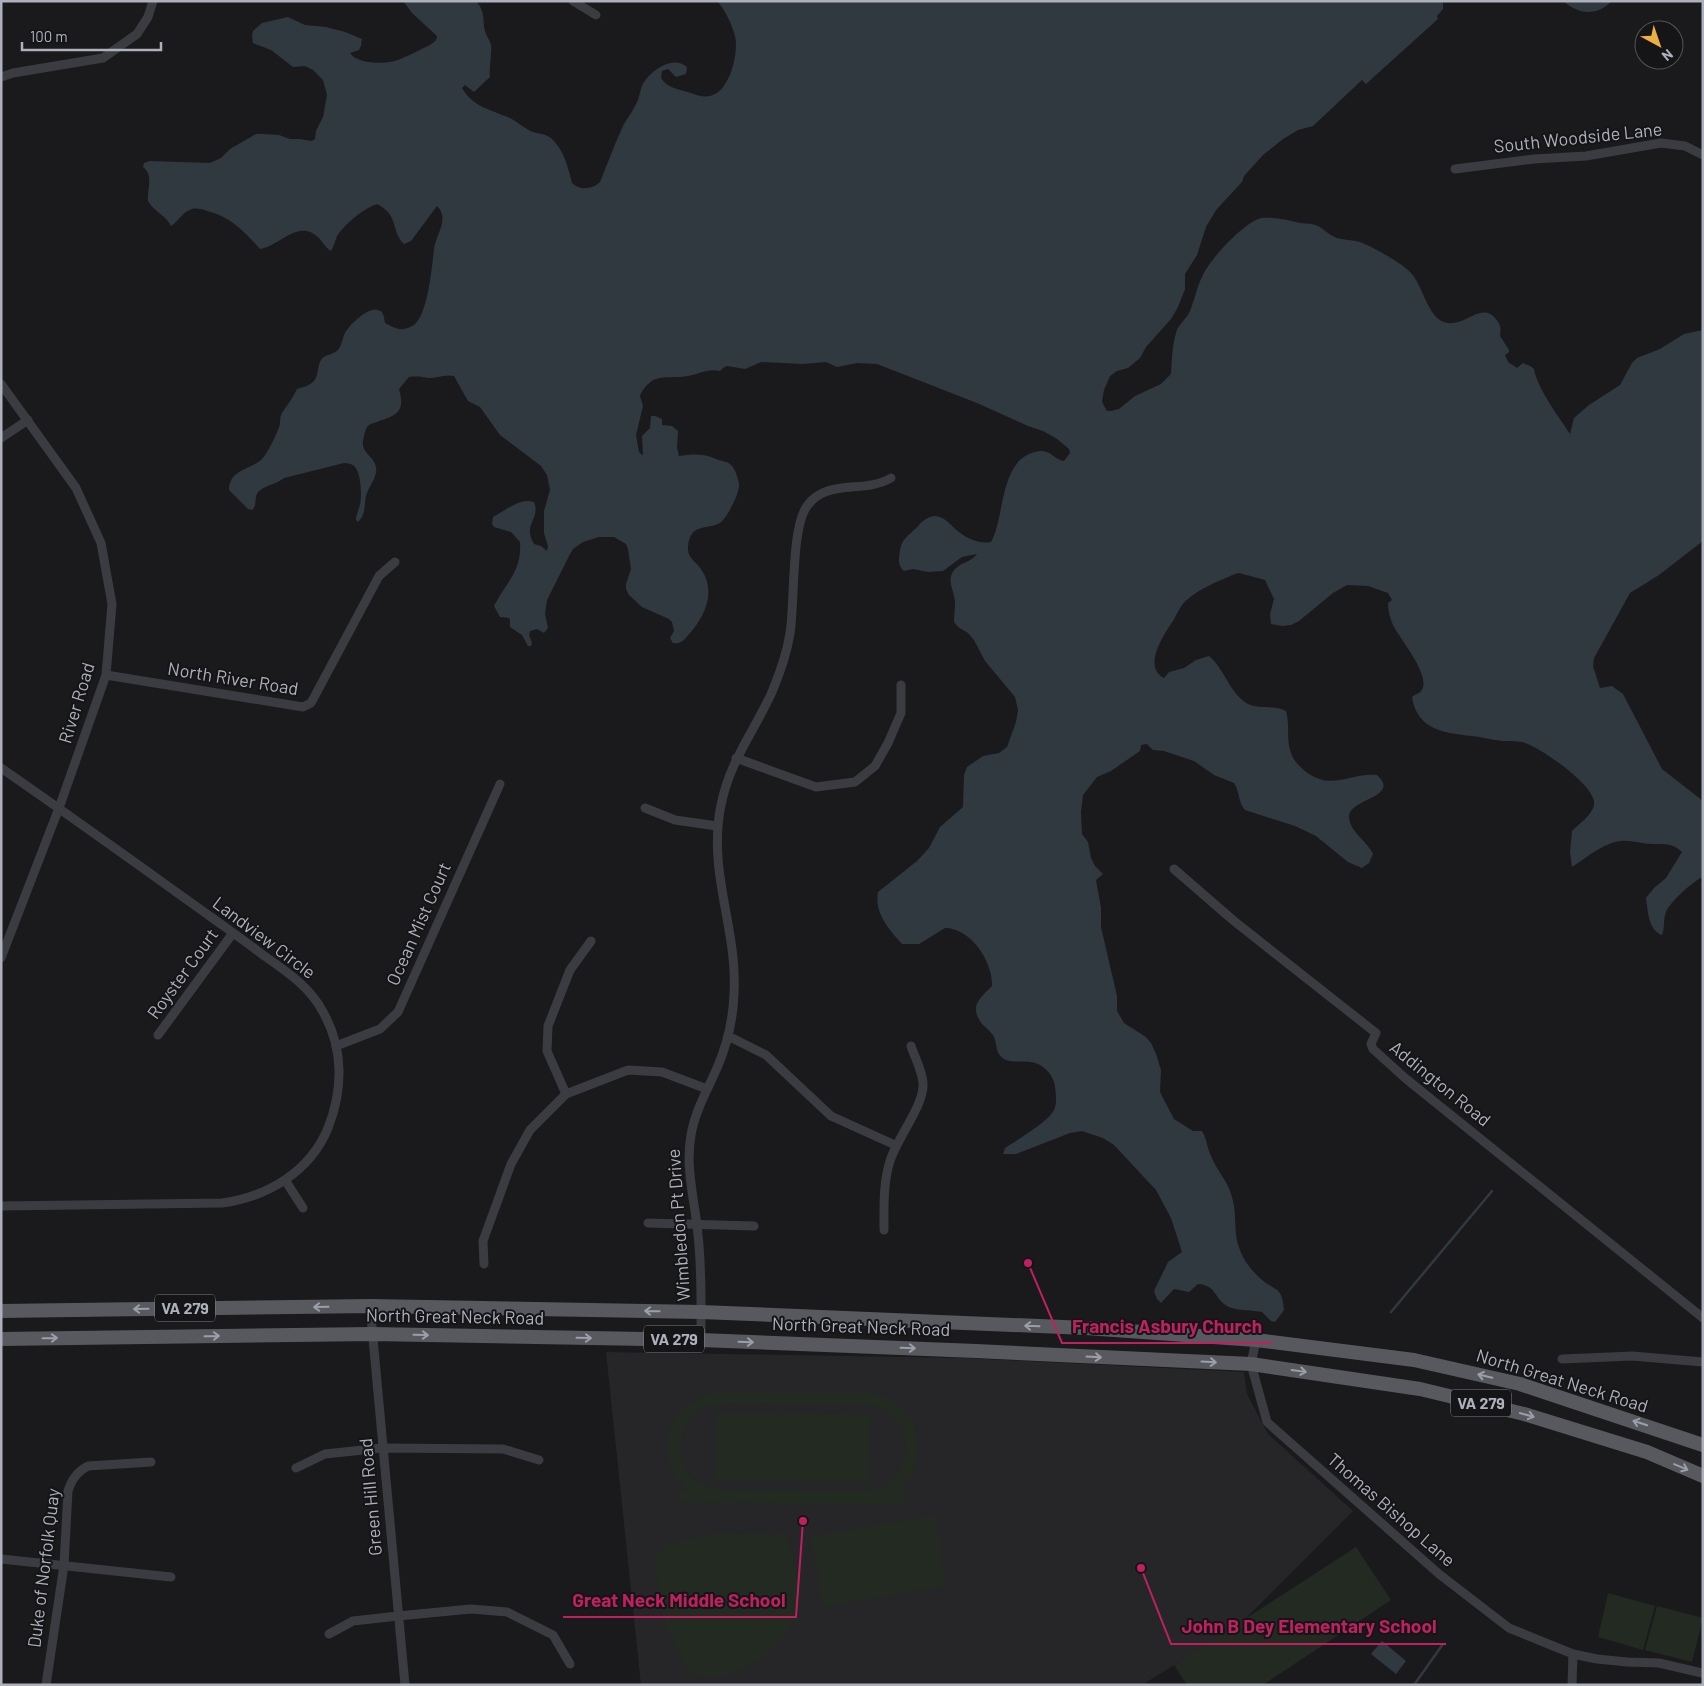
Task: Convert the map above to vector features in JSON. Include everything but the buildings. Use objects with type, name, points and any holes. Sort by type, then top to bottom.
[{"type":"main road","name":"North Great Neck Road","points":[[1,1311],[370,1306],[701,1312],[1086,1328],[1256,1340],[1414,1360],[1520,1384],[1703,1444]]},
{"type":"main road","name":"North Great Neck Road","points":[[1,1339],[372,1334],[701,1340],[1251,1364],[1420,1389],[1524,1414],[1647,1452],[1703,1476]]},
{"type":"street","points":[[1,77],[13,73],[103,58],[137,34],[148,17],[153,1]]},
{"type":"street","points":[[573,1],[596,14]]},
{"type":"street","name":"South Woodside Lane","points":[[1455,169],[1534,159],[1586,156],[1661,143],[1685,146],[1703,155]]},
{"type":"street","name":"River Road","points":[[1,384],[76,488],[101,543],[112,604],[106,675],[59,808],[1,958]]},
{"type":"street","points":[[1,438],[28,420]]},
{"type":"street","name":"Wimbledon Pt Drive","points":[[701,1340],[700,1261],[688,1155],[693,1122],[716,1070],[728,1036],[733,1009],[734,974],[730,935],[719,881],[717,858],[717,826],[726,782],[736,758],[771,694],[784,659],[791,624],[799,526],[806,508],[816,496],[825,491],[834,488],[869,486],[879,484],[891,478]]},
{"type":"street","name":"North River Road","points":[[106,675],[303,707],[311,703],[379,576],[395,562]]},
{"type":"street","points":[[736,758],[816,787],[855,782],[875,766],[888,744],[901,713],[901,684]]},
{"type":"street","name":"Landview Circle","points":[[1,768],[233,933],[304,986],[323,1011],[336,1046],[340,1078],[332,1116],[317,1149],[308,1161],[285,1180],[254,1196],[222,1203],[1,1206]]},
{"type":"street","name":"Ocean Mist Court","points":[[336,1046],[380,1029],[398,1012],[500,784]]},
{"type":"street","points":[[645,808],[675,820],[717,826]]},
{"type":"street","name":"Addington Road","points":[[1174,870],[1234,921],[1376,1033],[1371,1044],[1373,1049],[1405,1078],[1703,1318]]},
{"type":"street","name":"Royster Court","points":[[158,1035],[233,933]]},
{"type":"street","points":[[566,1094],[547,1051],[548,1026],[570,970],[591,941]]},
{"type":"street","points":[[728,1036],[766,1055],[830,1116],[896,1145]]},
{"type":"street","points":[[884,1230],[885,1182],[889,1162],[922,1094],[922,1076],[911,1046]]},
{"type":"street","points":[[484,1264],[483,1241],[511,1164],[530,1130],[566,1094],[628,1070],[662,1072],[707,1088]]},
{"type":"street","points":[[285,1180],[304,1208]]},
{"type":"street","points":[[648,1223],[754,1226]]},
{"type":"street","name":"Green Hill Road","points":[[370,1306],[405,1685]]},
{"type":"street","name":"Thomas Bishop Lane","points":[[1256,1340],[1251,1364],[1267,1422],[1439,1574],[1510,1628],[1573,1654],[1597,1659],[1659,1663],[1702,1673]]},
{"type":"street","points":[[1562,1360],[1632,1356],[1703,1362]]},
{"type":"street","points":[[296,1468],[326,1454],[382,1448],[503,1449],[539,1460]]},
{"type":"street","name":"Duke of Norfolk Quay","points":[[46,1685],[64,1565],[68,1491],[71,1482],[75,1475],[88,1466],[96,1464],[151,1462]]},
{"type":"street","points":[[1,1559],[172,1577]]},
{"type":"street","points":[[328,1634],[353,1621],[471,1609],[507,1612],[553,1635],[570,1664]]},
{"type":"street","points":[[1572,1685],[1573,1654]]},
{"type":"shaded area","points":[[403,1],[476,1],[482,12],[485,31],[491,45],[490,77],[474,92],[465,85],[462,88],[471,100],[477,104],[510,118],[530,131],[551,138],[562,153],[572,183],[575,186],[586,188],[600,182],[643,84],[658,68],[676,62],[687,67],[686,74],[676,77],[668,69],[662,71],[661,78],[671,87],[697,95],[710,96],[717,93],[723,87],[732,70],[736,43],[730,22],[717,1],[1443,1],[1443,9],[1437,16],[1438,19],[1366,84],[1362,80],[1313,126],[1298,130],[1263,155],[1244,176],[1242,182],[1216,210],[1206,227],[1197,255],[1185,274],[1185,289],[1171,319],[1146,347],[1140,358],[1128,368],[1117,371],[1110,376],[1102,401],[1107,411],[1119,409],[1135,396],[1161,384],[1171,374],[1173,348],[1177,330],[1189,314],[1199,284],[1207,268],[1220,251],[1238,233],[1262,218],[1276,218],[1316,225],[1337,238],[1360,242],[1385,255],[1409,271],[1418,284],[1430,309],[1441,321],[1454,323],[1479,313],[1491,314],[1499,323],[1500,336],[1509,350],[1505,355],[1508,362],[1517,368],[1523,363],[1534,369],[1539,385],[1570,434],[1574,418],[1589,405],[1620,385],[1632,363],[1637,358],[1660,349],[1684,334],[1703,330],[1703,541],[1659,575],[1630,593],[1594,658],[1593,666],[1600,688],[1612,686],[1623,694],[1662,769],[1703,801],[1703,877],[1688,887],[1668,908],[1662,935],[1657,933],[1651,925],[1646,898],[1666,878],[1682,852],[1668,845],[1621,841],[1601,848],[1572,867],[1570,852],[1572,831],[1588,816],[1594,805],[1593,797],[1587,788],[1567,769],[1533,746],[1517,741],[1499,741],[1442,731],[1426,723],[1415,708],[1412,697],[1421,691],[1423,677],[1392,622],[1388,603],[1392,600],[1388,593],[1368,586],[1347,585],[1333,593],[1299,621],[1291,625],[1282,626],[1271,624],[1270,614],[1274,599],[1265,580],[1239,573],[1235,574],[1193,595],[1179,609],[1160,642],[1155,666],[1158,673],[1164,678],[1169,672],[1184,668],[1196,660],[1209,656],[1219,667],[1236,694],[1248,704],[1286,711],[1292,756],[1301,768],[1309,774],[1318,779],[1335,781],[1359,776],[1377,775],[1383,783],[1383,789],[1356,806],[1351,811],[1349,818],[1356,833],[1373,854],[1369,863],[1362,868],[1348,862],[1316,836],[1295,826],[1245,810],[1234,783],[1214,775],[1194,761],[1164,751],[1153,750],[1147,744],[1141,745],[1140,751],[1111,771],[1097,777],[1083,795],[1081,812],[1082,834],[1088,842],[1091,858],[1095,866],[1103,874],[1096,880],[1101,908],[1101,927],[1117,996],[1117,1011],[1124,1023],[1146,1037],[1151,1043],[1161,1070],[1160,1092],[1174,1119],[1193,1131],[1202,1131],[1204,1134],[1211,1156],[1231,1194],[1238,1244],[1242,1255],[1254,1273],[1278,1291],[1283,1301],[1284,1310],[1275,1322],[1271,1321],[1262,1312],[1229,1307],[1220,1301],[1209,1287],[1204,1285],[1198,1284],[1189,1292],[1174,1289],[1161,1303],[1157,1299],[1154,1291],[1168,1262],[1182,1252],[1171,1218],[1156,1190],[1114,1145],[1103,1138],[1082,1131],[1070,1133],[1016,1154],[1003,1154],[1005,1148],[1051,1115],[1056,1102],[1052,1076],[1038,1064],[1007,1060],[1001,1057],[997,1051],[993,1035],[982,1024],[976,1012],[977,1003],[992,986],[989,967],[979,948],[972,940],[955,930],[945,928],[919,944],[902,944],[880,914],[878,907],[878,892],[917,861],[929,848],[940,827],[963,807],[964,775],[967,767],[983,756],[999,753],[1007,747],[1016,722],[1018,710],[1015,697],[985,661],[974,640],[954,622],[955,599],[951,581],[952,573],[977,554],[962,557],[943,571],[928,572],[913,569],[904,571],[899,561],[902,543],[922,522],[934,516],[943,519],[970,539],[978,542],[991,542],[996,531],[1005,489],[1010,475],[1017,464],[1026,455],[1040,451],[1047,452],[1064,461],[1070,453],[1069,449],[1057,439],[1043,431],[977,403],[877,364],[857,363],[837,367],[826,362],[803,364],[761,362],[745,369],[727,366],[720,371],[708,371],[688,376],[653,380],[646,386],[640,396],[643,406],[636,435],[639,452],[643,454],[642,436],[650,428],[651,416],[655,416],[662,419],[662,425],[672,426],[678,431],[677,448],[679,456],[702,455],[727,462],[734,468],[739,483],[735,499],[724,520],[716,525],[696,530],[689,539],[689,554],[705,577],[708,594],[705,610],[701,618],[691,632],[679,643],[673,643],[670,638],[674,631],[672,622],[669,619],[642,607],[629,595],[626,589],[631,569],[628,549],[626,544],[614,537],[599,537],[583,542],[573,549],[547,600],[545,614],[548,628],[544,633],[537,629],[530,631],[531,646],[528,646],[522,635],[510,627],[509,618],[500,617],[494,606],[516,569],[520,542],[511,532],[494,527],[492,524],[493,517],[523,501],[534,502],[536,508],[530,531],[531,537],[534,544],[541,546],[547,551],[548,546],[544,533],[544,511],[550,490],[547,475],[541,466],[500,435],[480,407],[468,401],[454,376],[409,377],[399,389],[401,407],[399,411],[367,427],[363,445],[375,463],[376,471],[366,496],[364,513],[358,522],[356,516],[361,501],[360,479],[355,467],[349,463],[284,478],[265,487],[256,496],[255,506],[252,510],[248,509],[229,490],[232,478],[236,474],[261,460],[277,432],[282,413],[297,389],[314,381],[321,360],[338,350],[345,333],[355,321],[365,313],[378,310],[383,315],[385,323],[397,329],[408,328],[416,323],[424,308],[431,277],[435,243],[442,221],[441,211],[437,206],[411,241],[404,244],[397,234],[389,213],[377,204],[355,217],[345,226],[337,236],[331,251],[314,234],[307,231],[293,233],[260,249],[243,231],[230,221],[204,210],[189,210],[171,226],[148,201],[149,178],[143,167],[144,163],[150,161],[210,163],[221,158],[230,149],[256,134],[279,135],[290,139],[312,141],[315,139],[316,131],[323,117],[327,95],[323,80],[313,70],[305,66],[293,67],[271,50],[253,43],[253,31],[262,23],[288,17],[305,25],[326,27],[362,39],[359,50],[350,53],[357,59],[375,63],[395,61],[430,45],[437,38]]},
{"type":"shaded area","points":[[1563,1],[1612,1],[1600,9],[1588,12],[1575,9]]},
{"type":"shaded area","points":[[606,1352],[965,1358],[1244,1372],[1247,1394],[1268,1434],[1353,1511],[1238,1626],[1142,1685],[641,1685]]},
{"type":"shaded area","points":[[720,1391],[873,1392],[892,1400],[902,1407],[912,1420],[918,1445],[914,1470],[907,1482],[897,1492],[905,1493],[905,1505],[679,1503],[679,1490],[687,1490],[671,1467],[667,1454],[667,1440],[670,1428],[676,1417],[685,1407],[707,1394]],"holes":[[[724,1403],[867,1404],[888,1413],[894,1418],[903,1432],[906,1448],[903,1464],[899,1472],[891,1481],[874,1489],[866,1491],[722,1490],[705,1486],[698,1482],[685,1467],[681,1447],[682,1436],[691,1418],[709,1406]]]},
{"type":"shaded area","points":[[716,1413],[870,1414],[869,1482],[715,1481]]},
{"type":"shaded area","points":[[935,1515],[947,1586],[823,1607],[811,1536]]},
{"type":"shaded area","points":[[716,1533],[785,1534],[795,1561],[800,1589],[798,1605],[793,1620],[785,1635],[774,1647],[762,1658],[733,1673],[706,1676],[687,1673],[662,1614],[654,1558],[665,1544]]},
{"type":"shaded area","points":[[1356,1547],[1391,1600],[1263,1685],[1187,1685],[1174,1665]]},
{"type":"shaded area","points":[[1608,1593],[1655,1606],[1643,1650],[1598,1637]]},
{"type":"shaded area","points":[[1657,1606],[1703,1618],[1692,1662],[1645,1650]]},
{"type":"shaded area","points":[[1382,1641],[1406,1661],[1396,1674],[1371,1654]]},
{"type":"waterway","points":[[1391,1312],[1492,1191]]},
{"type":"waterway","points":[[1414,1685],[1443,1644]]},
{"type":"place","name":"Francis Asbury Church","points":[[1028,1263]]},
{"type":"place","name":"Great Neck Middle School","points":[[803,1521]]},
{"type":"place","name":"John B Dey Elementary School","points":[[1141,1568]]}]
